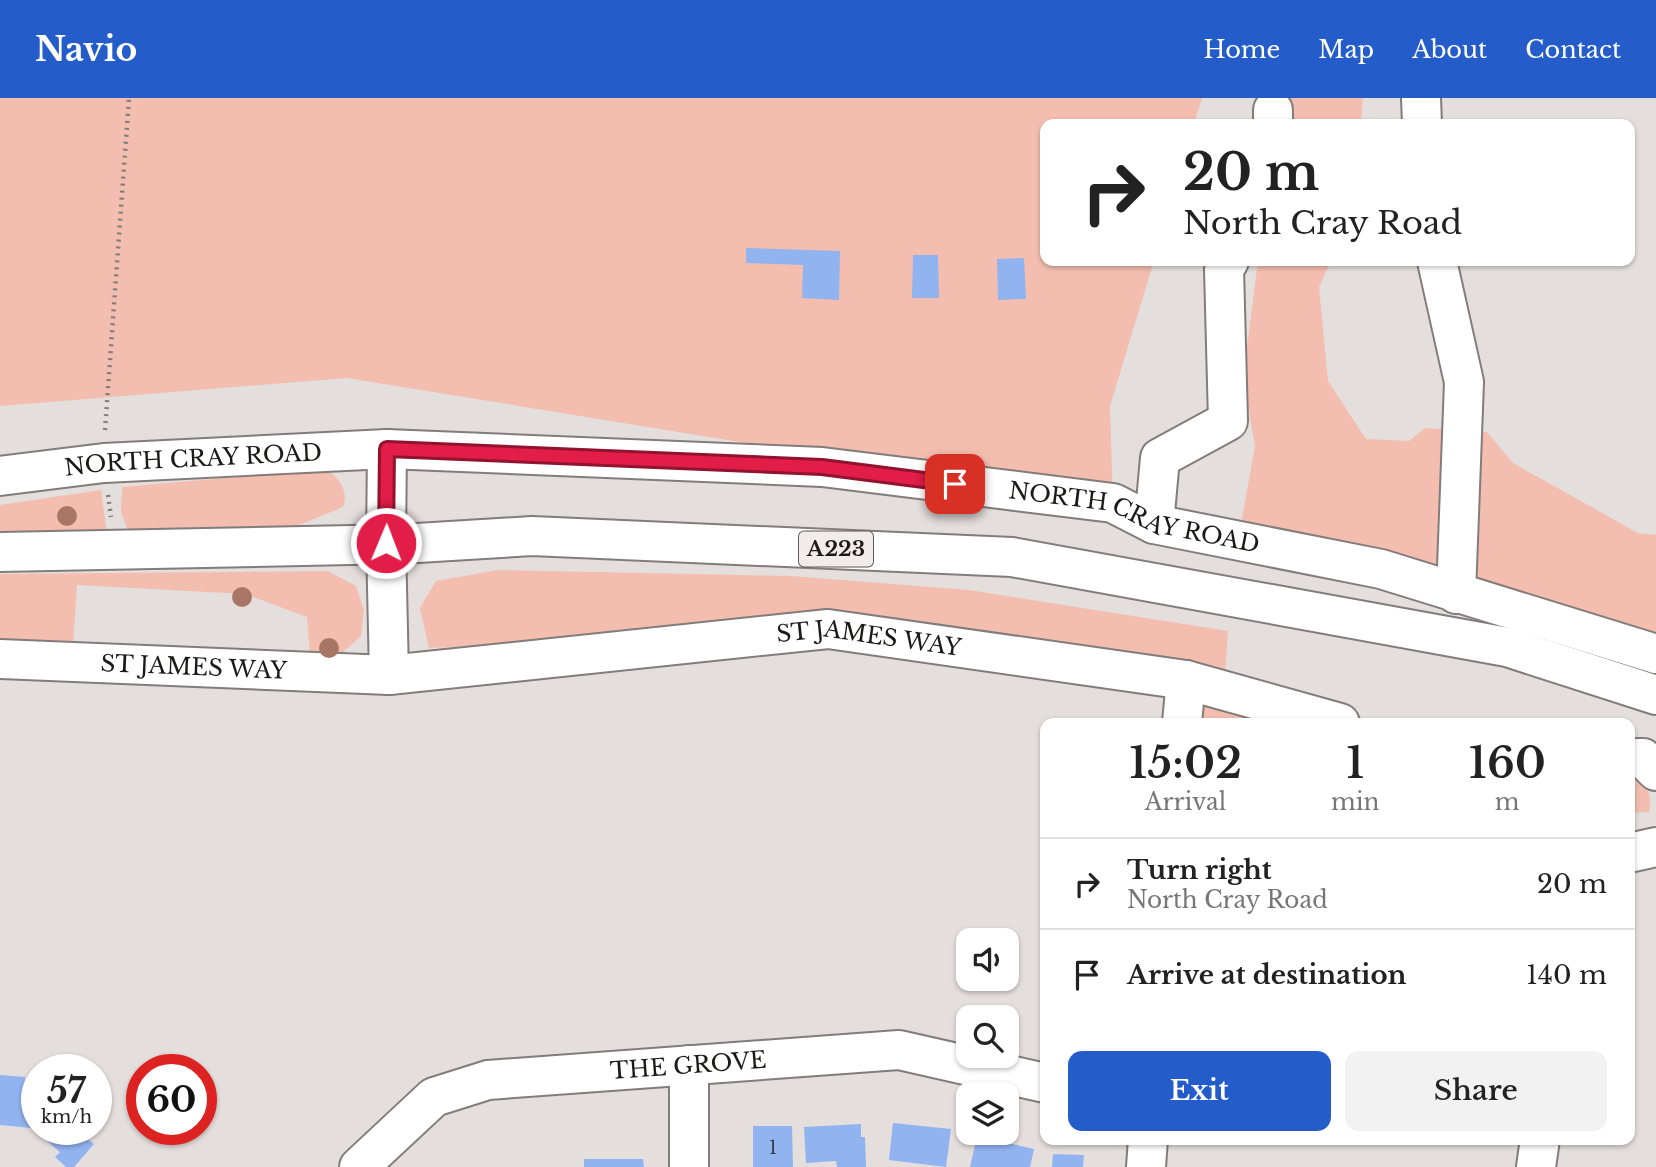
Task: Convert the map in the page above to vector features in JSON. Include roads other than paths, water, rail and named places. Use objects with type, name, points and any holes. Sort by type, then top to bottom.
[{"type":"main road","points":[[1420,98],[1422,119]]},
{"type":"main road","points":[[1154,524],[1160,458],[1228,421],[1226,266]]},
{"type":"main road","points":[[1438,266],[1464,382],[1456,594]]},
{"type":"main road","points":[[387,449],[389,675]]},
{"type":"main road","name":"NORTH CRAY ROAD","points":[[0,476],[104,463],[387,449],[822,467],[1114,503],[1154,524],[1381,569],[1656,654]]},
{"type":"main road","name":"A223","points":[[0,552],[386,543],[532,536],[1012,557],[1507,648],[1656,695]]},
{"type":"main road","name":"ST JAMES WAY","points":[[0,659],[389,675],[828,629],[1186,680],[1288,716]]},
{"type":"main road","points":[[1182,718],[1186,680]]},
{"type":"main road","points":[[1635,758],[1643,758],[1656,771]]},
{"type":"main road","points":[[1635,852],[1656,847]]},
{"type":"main road","name":"THE GROVE","points":[[359,1167],[434,1097],[488,1080],[900,1050],[1040,1082]]},
{"type":"main road","points":[[689,1065],[689,1167]]},
{"type":"main road","points":[[1146,1167],[1148,1145]]},
{"type":"main road","points":[[1536,1167],[1539,1145]]}]
